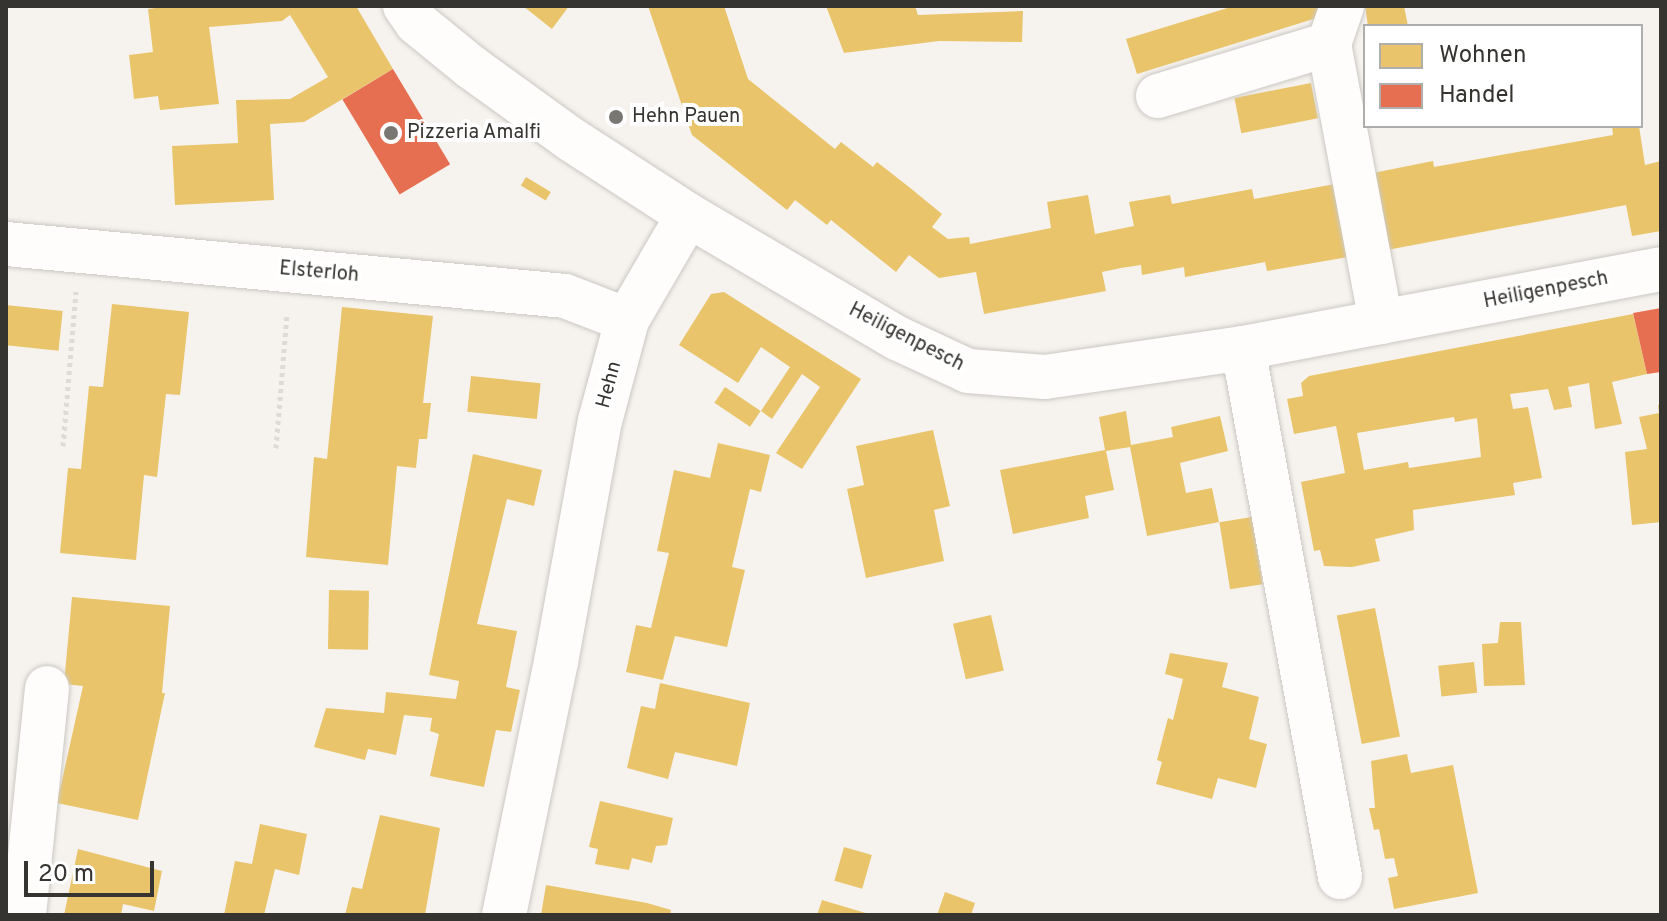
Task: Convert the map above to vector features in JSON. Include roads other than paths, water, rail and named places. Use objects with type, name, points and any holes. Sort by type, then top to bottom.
[{"type":"street","points":[[405,6],[417,23],[471,67],[572,140],[688,215]]},
{"type":"street","points":[[1158,96],[1336,25],[1381,322]]},
{"type":"street","name":"Hehn","points":[[504,915],[556,662],[600,421],[627,320],[688,215]]},
{"type":"street","name":"Heiligenpesch","points":[[688,215],[897,338],[968,371],[1045,377],[1243,348],[1661,269]]},
{"type":"street","name":"Elsterloh","points":[[6,244],[565,296],[627,320]]},
{"type":"street","points":[[1243,348],[1340,877]]},
{"type":"street","points":[[24,915],[47,688]]},
{"type":"place","name":"Hehn Pauen","points":[[616,117]]},
{"type":"place","name":"Pizzeria Amalfi","points":[[391,133]]}]
